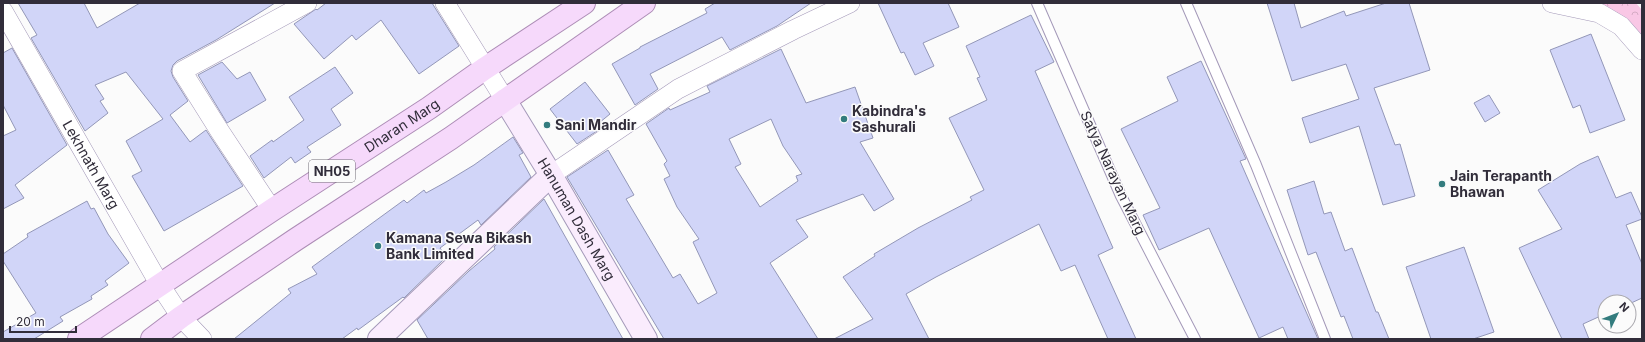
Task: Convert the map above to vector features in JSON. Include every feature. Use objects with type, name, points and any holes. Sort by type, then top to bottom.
[{"type":"main road","name":"Dharan Marg","points":[[80,339],[272,210],[430,108],[484,69],[584,3]]},
{"type":"main road","name":"NH05","points":[[152,339],[181,317],[295,240],[451,138],[644,3]]},
{"type":"main road","name":"Hanuman Dash Marg","points":[[504,100],[551,175],[646,339]]},
{"type":"main road","points":[[379,339],[551,175]]},
{"type":"street","points":[[272,210],[182,72],[308,3]]},
{"type":"street","points":[[444,3],[504,100]]},
{"type":"street","points":[[551,175],[678,89],[786,33],[850,3]]},
{"type":"street","points":[[1552,3],[1599,14],[1621,26],[1642,50]]},
{"type":"street","name":"Lekhnath Marg","points":[[3,11],[160,285],[181,317],[202,339]]},
{"type":"lane","name":"Satya Narayan Marg","points":[[1037,3],[1121,196],[1195,339]]},
{"type":"lane","points":[[1186,3],[1256,165],[1325,339]]},
{"type":"green space","points":[[1554,3],[1636,3],[1642,10],[1642,56],[1626,35]]},
{"type":"building","points":[[18,3],[84,3],[97,28],[140,3],[275,3],[216,40],[177,61],[173,65],[171,71],[173,77],[188,101],[170,115],[190,142],[206,130],[243,186],[164,231],[132,176],[142,171],[126,141],[163,119],[126,72],[95,85],[104,99],[100,101],[108,113],[85,131],[31,38],[37,35]]},
{"type":"building","points":[[326,3],[432,3],[459,46],[419,74],[381,20],[356,40],[352,35],[324,59],[294,24]]},
{"type":"building","points":[[715,3],[811,3],[777,26],[730,50],[722,37],[650,74],[658,89],[635,105],[612,64],[640,47],[707,13],[705,9]]},
{"type":"building","points":[[878,3],[948,3],[959,27],[923,43],[934,66],[915,75],[904,52],[901,53]]},
{"type":"building","points":[[1267,3],[1294,3],[1301,28],[1344,11],[1346,16],[1386,3],[1409,3],[1430,70],[1374,88],[1395,145],[1400,144],[1415,196],[1383,205],[1359,126],[1310,143],[1302,118],[1359,99],[1346,64],[1292,81]]},
{"type":"building","points":[[1031,15],[1054,62],[1035,71],[1113,248],[1098,255],[1136,339],[1108,339],[1075,265],[1061,271],[1039,224],[906,294],[929,339],[834,339],[873,319],[843,277],[875,256],[874,254],[918,228],[972,200],[970,197],[984,190],[949,118],[987,100],[977,78],[980,77],[966,46]]},
{"type":"building","points":[[1591,34],[1625,120],[1590,133],[1580,105],[1573,108],[1550,50]]},
{"type":"building","points":[[12,48],[67,145],[15,185],[24,198],[3,209],[3,136],[16,130],[3,105],[3,53]]},
{"type":"building","points":[[781,49],[806,103],[855,87],[873,138],[860,142],[894,199],[874,211],[863,194],[796,220],[808,237],[770,263],[818,339],[664,339],[567,177],[608,150],[634,195],[626,199],[673,278],[680,274],[698,304],[717,293],[693,242],[699,239],[677,207],[664,179],[670,176],[664,164],[667,161],[646,124],[669,108],[670,110],[710,92],[707,86]],"holes":[[[771,119],[783,146],[802,174],[796,176],[798,181],[760,207],[735,167],[741,164],[729,139]]]},
{"type":"building","points":[[1201,61],[1246,159],[1240,161],[1318,339],[1288,339],[1283,327],[1259,338],[1209,228],[1159,250],[1143,215],[1160,208],[1121,129],[1178,101],[1167,77]]},
{"type":"building","points":[[222,62],[237,79],[250,72],[266,100],[227,123],[198,75]]},
{"type":"building","points":[[335,67],[353,93],[331,109],[341,125],[307,147],[311,152],[295,163],[291,157],[264,178],[250,156],[304,120],[289,97]]},
{"type":"building","points":[[585,82],[610,114],[594,127],[597,131],[577,144],[550,109]]},
{"type":"building","points":[[1489,95],[1500,113],[1485,122],[1474,103]]},
{"type":"building","points":[[513,137],[523,153],[519,155],[531,177],[481,225],[478,220],[440,248],[446,257],[404,298],[403,297],[358,330],[357,328],[342,339],[234,339],[291,293],[288,289],[317,274],[312,267],[404,200],[407,203],[424,190],[426,193],[446,182],[474,165]]},
{"type":"building","points":[[1598,156],[1616,198],[1631,192],[1642,219],[1626,225],[1642,264],[1642,298],[1637,300],[1637,294],[1597,294],[1597,318],[1583,324],[1589,339],[1562,339],[1519,248],[1562,229],[1538,190],[1580,164]]},
{"type":"building","points":[[1314,181],[1324,214],[1331,212],[1345,251],[1352,248],[1376,312],[1378,312],[1389,339],[1353,339],[1344,316],[1341,317],[1316,252],[1308,255],[1287,190]]},
{"type":"building","points":[[544,199],[623,339],[428,339],[417,320],[469,271],[495,249],[494,247]]},
{"type":"building","points":[[87,201],[91,209],[94,208],[108,234],[129,263],[105,281],[108,285],[91,296],[92,299],[60,317],[63,321],[34,339],[3,339],[3,332],[36,313],[3,261],[3,254],[28,237],[27,234]]},
{"type":"building","points":[[1464,247],[1494,332],[1473,339],[1431,339],[1406,267]]},
{"type":"place","name":"Kabindra's Sashurali","points":[[844,119]]},
{"type":"place","name":"Sani Mandir","points":[[547,125]]},
{"type":"place","name":"Jain Terapanth Bhawan","points":[[1442,184]]},
{"type":"place","name":"Kamana Sewa Bikash Bank Limited","points":[[378,246]]}]
